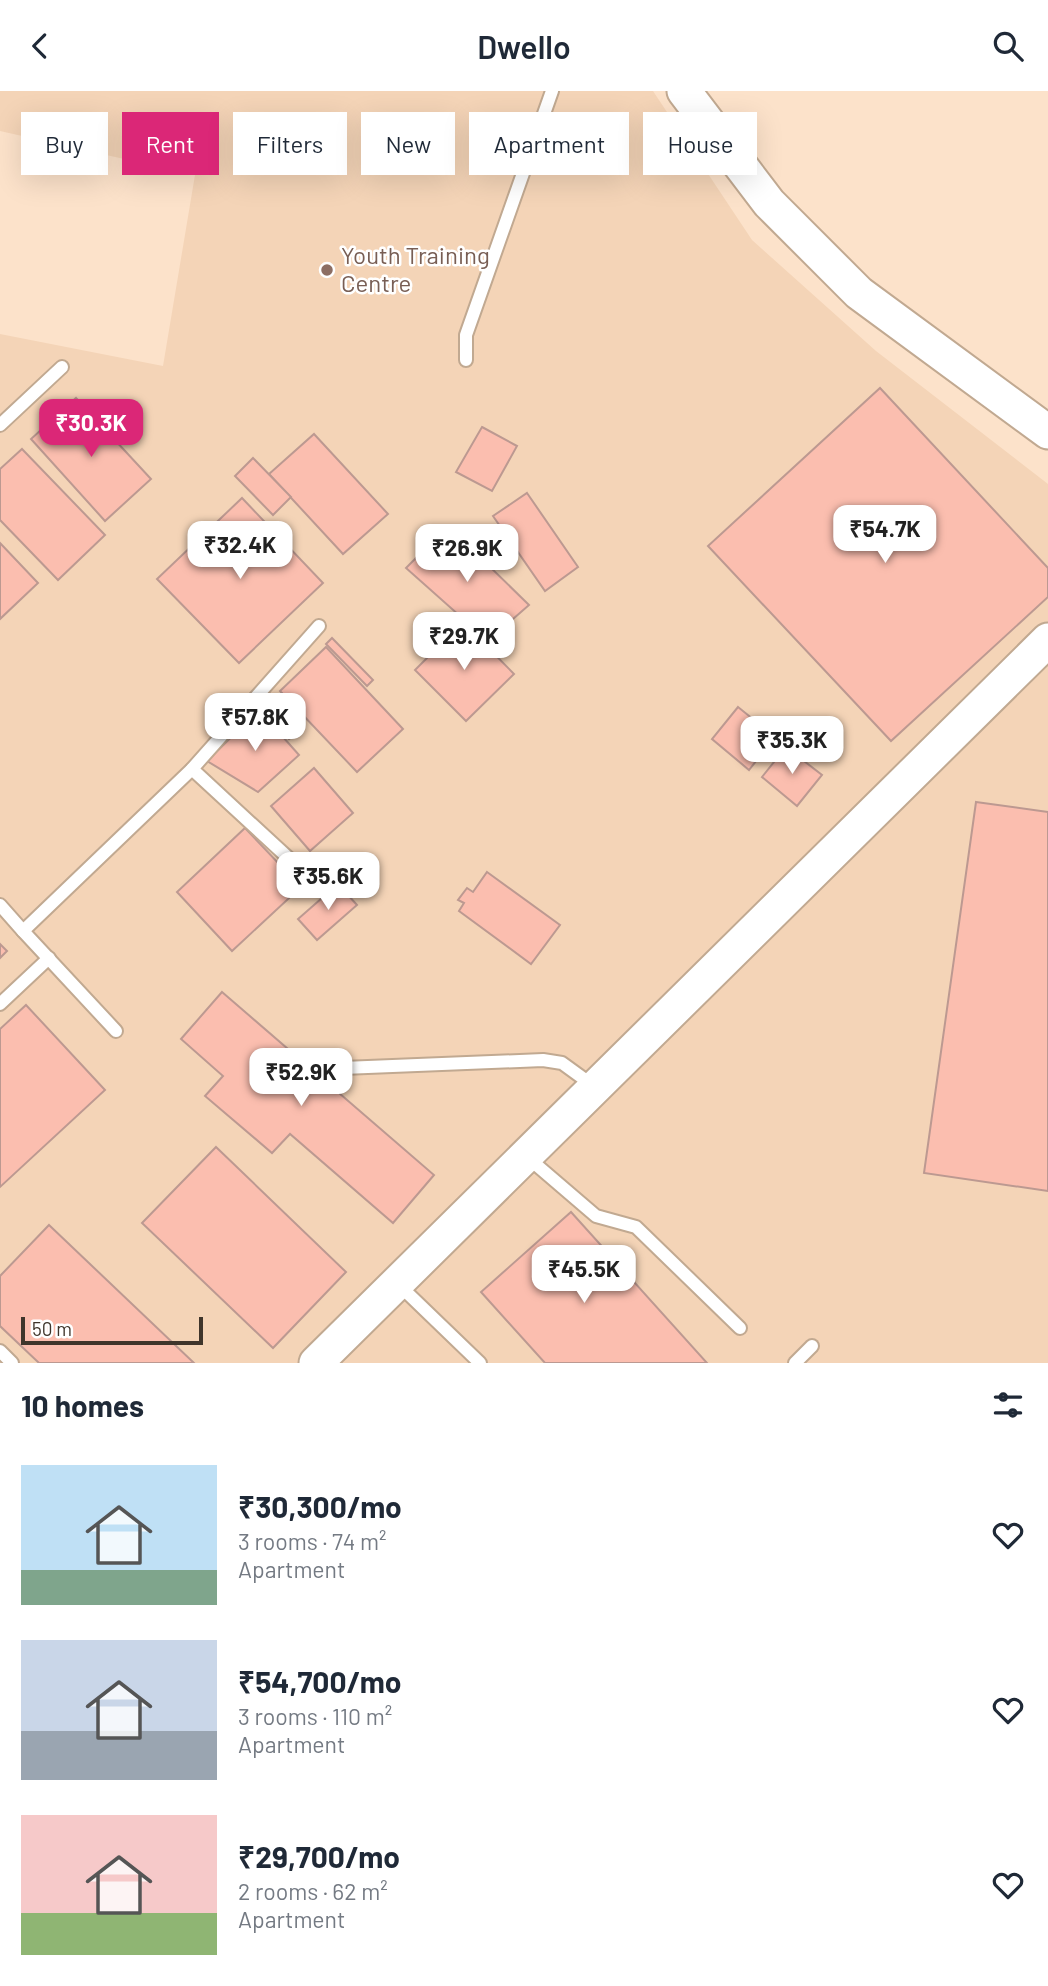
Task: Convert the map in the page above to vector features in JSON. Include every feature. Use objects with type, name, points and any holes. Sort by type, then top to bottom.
[{"type":"street","points":[[684,91],[769,203],[859,293],[1048,432]]},
{"type":"street","points":[[316,1363],[1048,641]]},
{"type":"lane","points":[[466,360],[466,335],[552,91]]},
{"type":"lane","points":[[0,425],[62,367]]},
{"type":"lane","points":[[23,931],[192,769],[320,626]]},
{"type":"lane","points":[[192,769],[296,865]]},
{"type":"lane","points":[[0,905],[116,1031]]},
{"type":"lane","points":[[0,1005],[50,958]]},
{"type":"lane","points":[[344,1068],[543,1060],[562,1063],[595,1087]]},
{"type":"lane","points":[[525,1156],[596,1216],[636,1227],[740,1328]]},
{"type":"lane","points":[[397,1283],[480,1363]]},
{"type":"lane","points":[[795,1363],[811,1346]]},
{"type":"lane","points":[[0,1351],[12,1363]]},
{"type":"shaded area","points":[[0,91],[653,91],[667,112],[643,112],[643,175],[709,175],[752,240],[876,351],[1048,484],[1048,1363],[0,1363],[0,334],[163,366],[195,175],[219,175],[219,112],[122,112],[122,159],[108,155],[108,112],[21,112],[21,136],[0,131]]},
{"type":"building","points":[[880,388],[1048,568],[1048,597],[891,741],[708,546]]},
{"type":"building","points":[[76,398],[151,479],[105,521],[31,439]]},
{"type":"building","points":[[482,427],[517,446],[492,491],[456,472]]},
{"type":"building","points":[[314,434],[388,514],[343,554],[269,474]]},
{"type":"building","points":[[22,449],[105,535],[58,580],[0,520],[0,469]]},
{"type":"building","points":[[253,458],[291,497],[273,515],[235,476]]},
{"type":"building","points":[[527,493],[578,567],[545,591],[493,516]]},
{"type":"building","points":[[242,498],[323,583],[239,663],[157,579]]},
{"type":"building","points":[[448,526],[529,605],[488,641],[406,568]]},
{"type":"building","points":[[0,543],[38,583],[0,619]]},
{"type":"building","points":[[463,622],[514,674],[466,721],[415,670]]},
{"type":"building","points":[[332,638],[373,680],[367,686],[326,644]]},
{"type":"building","points":[[326,647],[403,729],[357,772],[280,691]]},
{"type":"building","points":[[270,700],[299,730],[289,739],[260,709]]},
{"type":"building","points":[[738,707],[775,737],[749,770],[712,739]]},
{"type":"building","points":[[259,710],[299,755],[258,792],[207,761]]},
{"type":"building","points":[[786,747],[822,775],[797,806],[762,777]]},
{"type":"building","points":[[314,768],[353,813],[310,851],[271,806]]},
{"type":"building","points":[[976,802],[1048,812],[1048,1191],[924,1173]]},
{"type":"building","points":[[245,828],[301,887],[232,951],[177,892]]},
{"type":"building","points":[[487,872],[560,925],[531,964],[459,911],[464,903],[458,900],[467,888],[473,892]]},
{"type":"building","points":[[338,884],[357,905],[317,940],[298,919]]},
{"type":"building","points":[[0,944],[7,951],[0,958]]},
{"type":"building","points":[[222,992],[434,1175],[393,1223],[290,1134],[272,1153],[205,1096],[223,1076],[181,1039]]},
{"type":"building","points":[[26,1005],[105,1090],[0,1187],[0,1029]]},
{"type":"building","points":[[216,1147],[346,1272],[273,1348],[142,1223]]},
{"type":"building","points":[[571,1212],[707,1363],[545,1363],[481,1292]]},
{"type":"building","points":[[49,1225],[194,1363],[39,1363],[0,1326],[0,1276]]},
{"type":"place","name":"Youth Training Centre","points":[[327,270]]}]
